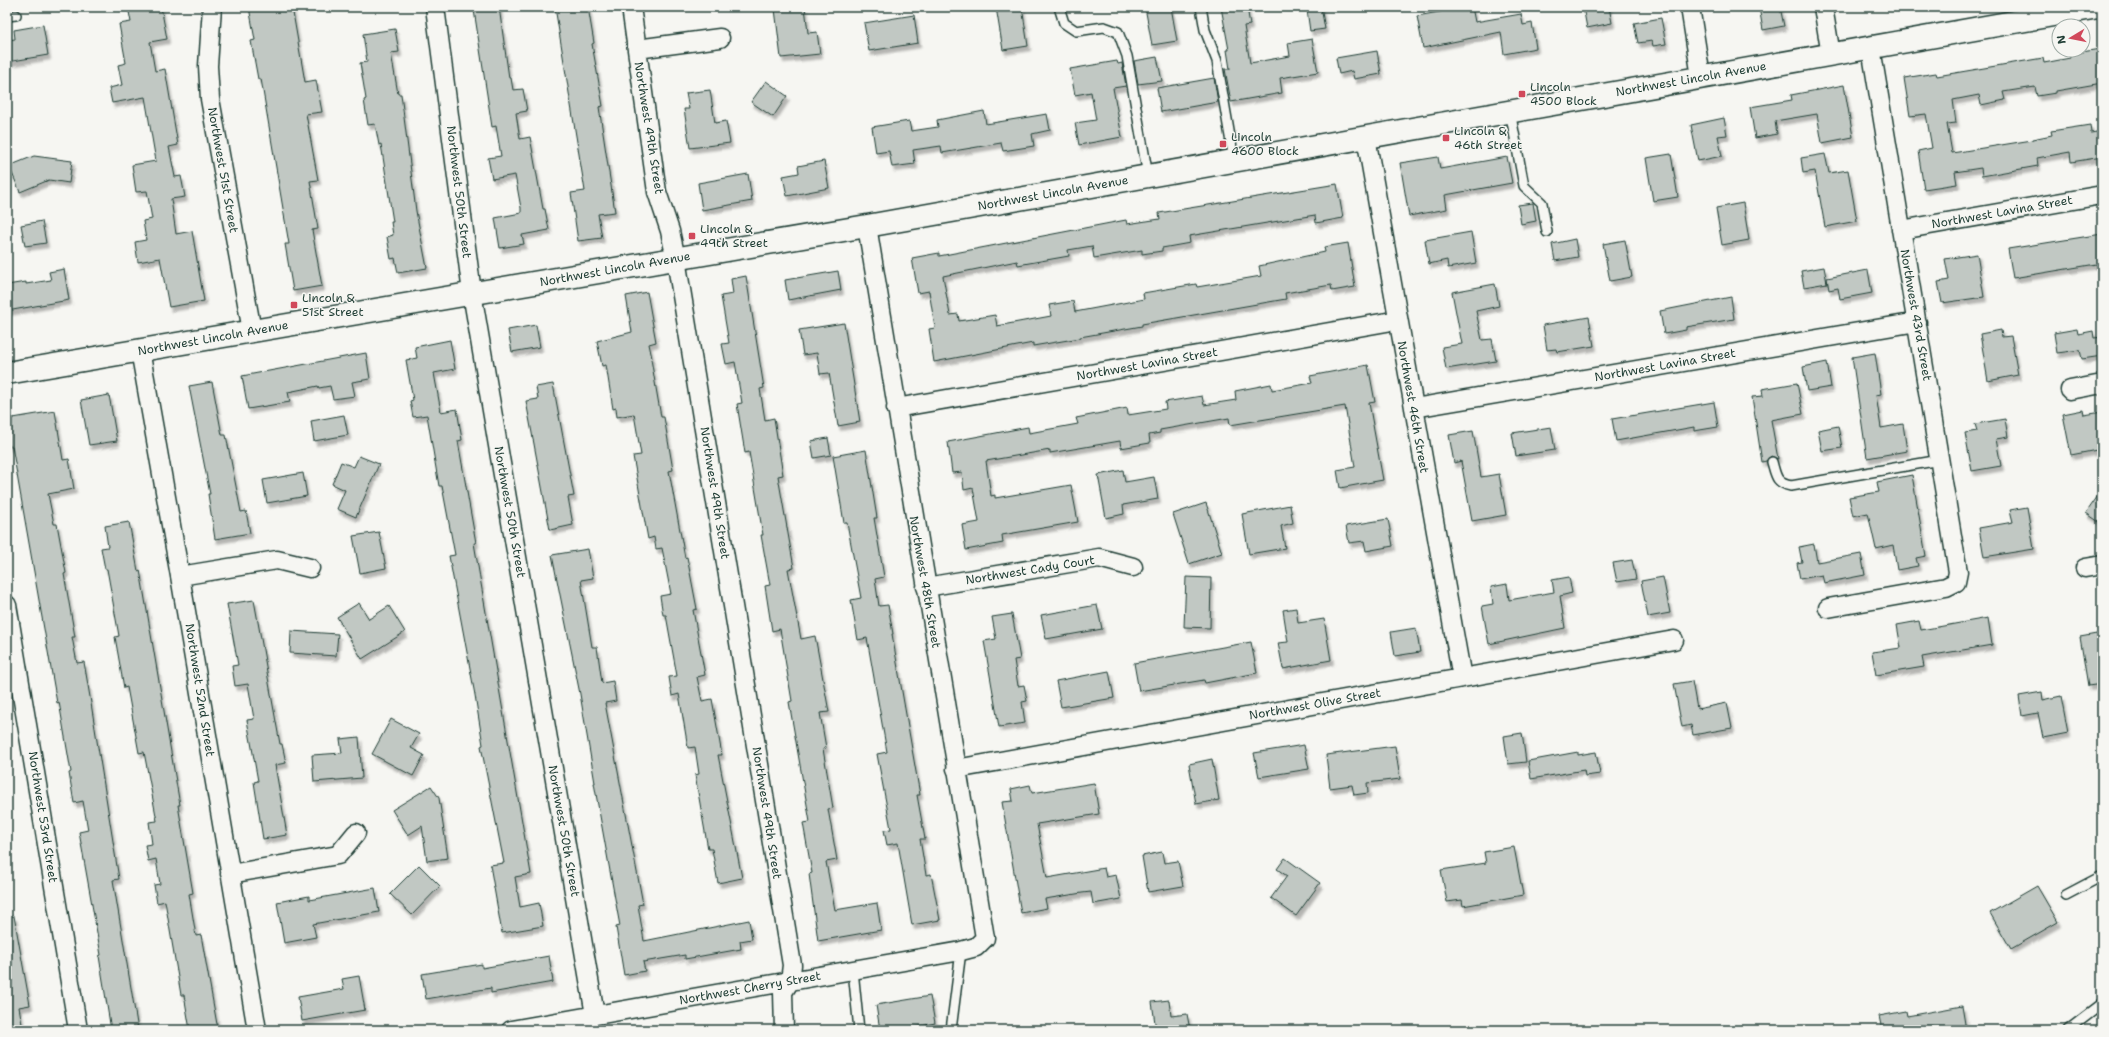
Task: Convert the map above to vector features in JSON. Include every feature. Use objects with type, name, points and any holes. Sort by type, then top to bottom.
[{"type":"street","name":"Northwest 51st Street","points":[[212,7],[208,66],[210,99],[252,331]]},
{"type":"street","name":"Northwest 50th Street","points":[[435,7],[472,293],[596,1015]]},
{"type":"street","name":"Northwest 49th Street","points":[[631,7],[657,192],[670,232],[676,259],[792,965],[790,981],[782,992],[784,1030]]},
{"type":"street","points":[[1690,7],[1701,77]]},
{"type":"street","points":[[1824,7],[1831,55]]},
{"type":"street","name":"Northwest Lincoln Avenue","points":[[7,373],[867,226],[1871,48],[2026,13],[2098,7]]},
{"type":"street","points":[[637,50],[720,38]]},
{"type":"street","name":"Northwest 43rd Street","points":[[1828,608],[1946,587],[1956,582],[1958,572],[1871,48]]},
{"type":"street","name":"Northwest 46th Street","points":[[1366,137],[1462,678]]},
{"type":"street","name":"Northwest Lavina Street","points":[[1901,230],[2102,195]]},
{"type":"street","name":"Northwest 48th Street","points":[[867,226],[985,938]]},
{"type":"street","name":"Northwest Lavina Street","points":[[896,408],[1398,320]]},
{"type":"street","name":"Northwest Lavina Street","points":[[1414,408],[1917,322]]},
{"type":"street","name":"Northwest 52nd Street","points":[[140,350],[257,1030]]},
{"type":"street","points":[[2070,390],[2102,384]]},
{"type":"street","name":"Northwest Cady Court","points":[[926,587],[1099,558],[1133,567]]},
{"type":"street","points":[[180,576],[277,560],[310,568]]},
{"type":"street","name":"Northwest 53rd Street","points":[[7,605],[78,1030]]},
{"type":"street","name":"Northwest Olive Street","points":[[956,769],[1674,640]]},
{"type":"street","points":[[230,874],[338,855],[356,833]]},
{"type":"street","name":"Northwest Cherry Street","points":[[512,1030],[962,951],[976,947],[985,938]]},
{"type":"lane","points":[[1059,7],[1064,23],[1076,31],[1104,27],[1118,32],[1127,56],[1148,176]]},
{"type":"lane","points":[[1201,7],[1205,30],[1217,61],[1234,160]]},
{"type":"lane","points":[[1510,111],[1524,186],[1542,203],[1547,232]]},
{"type":"lane","points":[[1772,462],[1777,480],[1783,485],[1791,486],[1940,460]]},
{"type":"lane","points":[[2066,895],[2102,876]]},
{"type":"lane","points":[[951,1030],[962,951]]},
{"type":"lane","points":[[853,970],[859,1030]]},
{"type":"lane","points":[[2068,1030],[2102,1004]]},
{"type":"building","points":[[128,7],[161,7],[167,39],[150,42],[155,71],[165,69],[178,145],[169,147],[175,177],[181,176],[185,197],[171,199],[176,234],[192,231],[204,301],[169,307],[160,258],[138,262],[135,242],[146,240],[143,221],[152,219],[147,191],[136,192],[132,165],[156,161],[145,97],[112,103],[109,88],[122,85],[118,65],[126,63],[119,24],[131,22]]},
{"type":"building","points":[[249,7],[292,7],[305,82],[316,80],[322,112],[306,114],[318,180],[310,181],[318,229],[312,230],[322,286],[293,291],[285,244],[289,244],[261,79],[258,79],[251,41],[255,40]]},
{"type":"building","points":[[499,7],[509,78],[511,78],[513,90],[523,89],[527,111],[516,113],[520,139],[530,137],[543,209],[545,209],[549,230],[522,235],[524,244],[500,248],[495,218],[521,213],[521,208],[515,175],[492,179],[488,158],[501,156],[496,126],[492,127],[474,10]]},
{"type":"building","points":[[555,7],[588,7],[594,43],[592,44],[603,106],[599,107],[615,212],[598,214],[602,238],[578,241],[571,193],[585,191]]},
{"type":"building","points":[[805,7],[808,33],[817,32],[820,54],[781,58],[775,9]]},
{"type":"building","points":[[996,7],[1022,7],[1028,46],[1003,50]]},
{"type":"building","points":[[1145,7],[1171,7],[1177,41],[1152,45]]},
{"type":"building","points":[[1221,7],[1247,7],[1250,25],[1244,26],[1250,63],[1290,56],[1288,43],[1312,39],[1318,72],[1280,78],[1282,93],[1231,102],[1225,69],[1230,69],[1227,50],[1229,50]]},
{"type":"building","points":[[1321,7],[1325,29],[1310,31],[1307,10]]},
{"type":"building","points":[[1449,7],[1472,7],[1475,22],[1521,14],[1523,25],[1532,23],[1536,48],[1504,54],[1501,32],[1423,48],[1417,16],[1450,10]]},
{"type":"building","points":[[1583,7],[1609,7],[1612,23],[1587,28]]},
{"type":"building","points":[[1759,7],[1780,7],[1784,26],[1763,30]]},
{"type":"building","points":[[914,15],[918,43],[869,51],[864,23]]},
{"type":"building","points":[[1661,18],[1666,44],[1653,46],[1652,41],[1638,43],[1634,23]]},
{"type":"building","points":[[43,25],[48,55],[7,62],[7,40],[15,39],[14,30]]},
{"type":"building","points":[[395,29],[399,52],[391,53],[398,94],[401,94],[416,211],[427,268],[398,273],[395,258],[391,259],[387,237],[393,235],[391,222],[393,222],[381,144],[379,145],[375,124],[368,125],[364,100],[366,99],[360,63],[367,62],[363,34]]},
{"type":"building","points":[[2100,49],[2102,83],[2037,96],[2035,87],[2003,92],[2005,100],[1981,105],[1979,95],[1953,100],[1956,123],[1947,124],[1952,153],[2032,140],[2052,135],[2051,131],[2090,125],[2091,133],[2102,131],[2102,157],[2071,162],[2070,152],[2037,158],[2038,166],[1982,176],[1981,168],[1955,172],[1957,184],[1924,189],[1918,151],[1932,148],[1926,114],[1910,116],[1904,78],[1936,73],[1937,76],[2043,58],[2044,63],[2070,58],[2091,58],[2091,50]]},
{"type":"building","points":[[1377,51],[1381,74],[1354,79],[1352,71],[1339,74],[1336,58]]},
{"type":"building","points":[[1157,57],[1162,81],[1138,84],[1134,61]]},
{"type":"building","points":[[1117,61],[1118,64],[1122,63],[1126,86],[1113,88],[1122,137],[1079,145],[1075,123],[1096,120],[1091,92],[1075,95],[1070,69]]},
{"type":"building","points":[[1214,78],[1218,102],[1161,112],[1157,88]]},
{"type":"building","points":[[766,81],[787,96],[773,117],[751,102]]},
{"type":"building","points":[[1844,85],[1853,137],[1822,143],[1817,114],[1775,121],[1777,134],[1755,138],[1750,107],[1792,100],[1791,95]]},
{"type":"building","points":[[710,90],[715,123],[726,121],[730,143],[690,148],[684,109],[689,109],[686,93]]},
{"type":"building","points":[[984,111],[986,124],[1047,114],[1050,130],[1032,134],[1034,146],[1003,151],[1001,143],[942,153],[941,146],[913,150],[915,164],[892,167],[889,151],[876,153],[872,127],[909,121],[911,131],[938,127],[937,120]]},
{"type":"building","points":[[1724,118],[1727,135],[1718,136],[1722,156],[1698,161],[1691,125]]},
{"type":"building","points":[[1671,154],[1678,197],[1653,201],[1646,158]]},
{"type":"building","points":[[1825,154],[1829,173],[1848,170],[1857,221],[1825,227],[1815,171],[1803,173],[1801,158]]},
{"type":"building","points":[[34,156],[72,161],[69,183],[49,180],[20,192],[9,166]]},
{"type":"building","points":[[1438,157],[1440,169],[1507,157],[1512,183],[1445,195],[1447,209],[1409,216],[1400,163]]},
{"type":"building","points":[[824,161],[829,188],[787,196],[783,176],[799,173],[798,166]]},
{"type":"building","points":[[748,174],[752,201],[702,210],[698,183]]},
{"type":"building","points":[[1337,184],[1343,218],[1316,223],[1315,215],[1189,236],[1190,243],[1162,248],[1162,251],[1142,254],[1142,250],[1094,258],[1092,246],[1068,250],[1069,256],[1018,265],[1017,261],[943,276],[950,315],[958,314],[959,321],[995,315],[997,326],[1051,316],[1049,305],[1073,301],[1075,312],[1144,299],[1143,293],[1196,284],[1197,287],[1261,276],[1259,266],[1325,252],[1324,247],[1348,243],[1355,287],[1332,291],[1331,285],[1285,293],[1286,299],[1142,324],[1142,326],[1080,338],[1033,346],[1033,343],[934,362],[929,329],[935,328],[929,291],[918,293],[912,258],[939,253],[939,256],[1126,220],[1127,224],[1160,219],[1159,213]]},
{"type":"building","points":[[1533,203],[1536,221],[1521,224],[1518,205]]},
{"type":"building","points":[[1743,203],[1749,240],[1722,245],[1716,208]]},
{"type":"building","points":[[42,221],[46,243],[25,246],[21,225]]},
{"type":"building","points":[[1471,232],[1476,263],[1448,268],[1447,260],[1429,264],[1425,240]]},
{"type":"building","points":[[2102,234],[2102,263],[2013,278],[2008,249]]},
{"type":"building","points":[[1575,239],[1578,257],[1555,261],[1552,244]]},
{"type":"building","points":[[1625,240],[1632,277],[1610,281],[1603,244]]},
{"type":"building","points":[[1977,254],[1984,297],[1942,303],[1938,282],[1949,280],[1945,259]]},
{"type":"building","points":[[1824,267],[1827,283],[1804,287],[1801,271]]},
{"type":"building","points":[[64,269],[69,300],[7,311],[7,285],[51,280],[49,272]]},
{"type":"building","points":[[1868,270],[1872,293],[1840,299],[1838,288],[1829,290],[1827,278]]},
{"type":"building","points":[[838,271],[841,290],[788,300],[785,280]]},
{"type":"building","points":[[746,276],[764,388],[760,389],[765,420],[774,418],[783,475],[778,476],[794,568],[788,569],[801,639],[815,636],[829,712],[820,713],[826,748],[823,749],[833,808],[828,809],[837,860],[826,862],[835,910],[877,903],[881,930],[818,941],[809,874],[812,873],[803,823],[810,822],[789,702],[792,701],[780,629],[772,631],[765,586],[770,585],[749,452],[745,453],[737,404],[742,403],[735,362],[726,364],[722,344],[729,343],[721,296],[733,294],[731,279]]},
{"type":"building","points":[[1495,284],[1499,306],[1476,311],[1482,340],[1492,339],[1496,361],[1446,369],[1442,347],[1462,344],[1452,292]]},
{"type":"building","points":[[647,292],[656,342],[649,344],[651,359],[661,417],[664,417],[673,470],[669,471],[685,558],[687,557],[697,609],[693,610],[705,675],[697,677],[702,701],[712,699],[722,755],[718,755],[742,878],[718,883],[712,849],[708,849],[695,775],[699,774],[695,747],[688,748],[679,694],[672,696],[669,677],[677,676],[666,615],[663,615],[660,596],[671,594],[662,548],[656,549],[654,537],[648,539],[633,456],[641,455],[634,414],[617,417],[616,408],[613,409],[606,365],[602,366],[597,341],[632,332],[626,296]]},
{"type":"building","points":[[1731,297],[1734,319],[1686,327],[1686,330],[1664,334],[1660,311]]},
{"type":"building","points":[[1589,317],[1594,346],[1557,352],[1556,349],[1547,350],[1543,325]]},
{"type":"building","points":[[844,323],[860,422],[838,426],[829,373],[820,374],[817,353],[803,355],[799,330]]},
{"type":"building","points":[[536,325],[540,347],[512,352],[508,330]]},
{"type":"building","points":[[2077,329],[2078,334],[2093,331],[2094,338],[2102,337],[2102,356],[2082,359],[2080,350],[2057,353],[2054,333]]},
{"type":"building","points":[[2001,330],[2002,337],[2011,336],[2018,375],[1988,381],[1980,334]]},
{"type":"building","points":[[450,340],[455,369],[434,373],[441,412],[457,409],[462,440],[458,441],[476,543],[474,543],[531,874],[515,877],[520,907],[539,903],[543,926],[502,933],[490,865],[504,863],[481,746],[483,745],[475,695],[449,556],[455,555],[442,486],[439,486],[427,415],[413,417],[410,401],[413,400],[406,360],[417,358],[415,347]]},
{"type":"building","points":[[366,353],[370,379],[352,382],[355,396],[333,399],[330,386],[319,388],[318,386],[288,392],[290,402],[248,409],[242,376]]},
{"type":"building","points":[[1875,353],[1881,394],[1876,395],[1881,428],[1903,424],[1907,451],[1867,458],[1852,357]]},
{"type":"building","points":[[1827,362],[1831,387],[1807,391],[1803,367]]},
{"type":"building","points":[[1368,365],[1375,402],[1369,403],[1383,480],[1340,488],[1337,470],[1355,467],[1345,406],[1230,425],[1229,418],[1160,430],[1160,433],[1149,435],[1150,443],[1121,448],[1120,441],[1050,453],[1050,450],[986,461],[991,496],[995,495],[995,498],[1071,485],[1078,522],[1002,535],[1003,543],[966,550],[962,525],[979,522],[973,488],[964,490],[962,472],[952,473],[948,442],[1028,427],[1029,433],[1078,424],[1076,418],[1127,408],[1128,415],[1166,409],[1165,402],[1202,396],[1204,405],[1236,400],[1235,391],[1271,384],[1272,390],[1312,383],[1310,376]]},
{"type":"building","points":[[212,382],[222,435],[226,435],[241,512],[246,511],[250,533],[215,539],[208,494],[210,494],[189,386]]},
{"type":"building","points":[[1797,383],[1803,414],[1771,420],[1778,459],[1771,456],[1766,461],[1762,462],[1752,397],[1763,396],[1762,389]]},
{"type":"building","points":[[553,384],[574,496],[568,497],[573,525],[550,530],[526,401],[538,399],[536,387]]},
{"type":"building","points":[[109,395],[117,441],[89,445],[81,400]]},
{"type":"building","points":[[1714,402],[1718,427],[1694,431],[1694,427],[1616,441],[1612,419]]},
{"type":"building","points":[[2083,410],[2084,415],[2102,412],[2102,449],[2071,455],[2063,414]]},
{"type":"building","points":[[55,411],[63,460],[69,459],[74,489],[48,494],[54,524],[57,524],[66,573],[64,574],[75,637],[72,637],[77,663],[84,662],[90,697],[119,879],[113,880],[138,1030],[111,1030],[99,956],[101,955],[79,832],[88,830],[83,801],[74,803],[69,773],[71,772],[59,702],[57,703],[12,446],[9,447],[7,433],[7,419]]},
{"type":"building","points":[[344,415],[348,435],[314,441],[311,421]]},
{"type":"building","points":[[2005,419],[2008,437],[1996,439],[2001,466],[1972,471],[1965,433],[1977,431],[1975,424]]},
{"type":"building","points":[[1838,426],[1842,448],[1822,451],[1818,430]]},
{"type":"building","points":[[1551,427],[1555,450],[1516,456],[1512,433]]},
{"type":"building","points":[[1473,431],[1481,477],[1499,474],[1506,515],[1472,521],[1461,461],[1454,463],[1449,435]]},
{"type":"building","points":[[828,438],[831,455],[814,458],[811,441]]},
{"type":"building","points":[[866,450],[877,518],[874,518],[884,577],[875,579],[879,606],[888,605],[920,795],[917,795],[925,839],[920,839],[926,875],[931,874],[940,920],[912,925],[898,843],[887,845],[884,830],[891,829],[877,754],[887,752],[867,638],[858,640],[851,600],[861,598],[847,523],[844,523],[833,456]]},
{"type":"building","points":[[359,456],[379,464],[356,517],[337,509],[345,490],[332,484],[341,462],[354,467]]},
{"type":"building","points":[[1123,470],[1125,482],[1154,477],[1158,499],[1123,505],[1124,514],[1106,518],[1098,475]]},
{"type":"building","points":[[303,473],[307,496],[267,503],[263,480]]},
{"type":"building","points":[[1912,475],[1926,556],[1916,558],[1918,566],[1897,570],[1893,545],[1876,549],[1868,513],[1853,516],[1849,497],[1879,492],[1877,482]]},
{"type":"building","points":[[2102,490],[2102,524],[2086,513]]},
{"type":"building","points":[[1206,503],[1222,553],[1189,564],[1173,514]]},
{"type":"building","points":[[1290,505],[1293,523],[1281,526],[1285,548],[1249,554],[1242,514]]},
{"type":"building","points":[[2027,507],[2034,549],[1984,557],[1979,528],[2013,522],[2010,510]]},
{"type":"building","points":[[1388,519],[1393,546],[1366,551],[1364,541],[1349,543],[1346,526]]},
{"type":"building","points":[[129,522],[138,571],[140,570],[180,805],[178,805],[193,893],[189,894],[196,936],[201,935],[218,1030],[190,1030],[184,995],[181,995],[165,901],[157,903],[154,885],[160,884],[156,859],[148,861],[145,845],[152,844],[149,822],[157,821],[144,752],[139,753],[127,687],[124,688],[115,637],[119,636],[107,569],[105,569],[101,548],[108,547],[105,526]]},
{"type":"building","points":[[379,532],[386,568],[360,573],[353,536]]},
{"type":"building","points":[[1814,544],[1817,562],[1861,554],[1865,575],[1824,583],[1822,575],[1800,579],[1797,563],[1802,562],[1799,547]]},
{"type":"building","points":[[588,549],[593,578],[581,580],[592,647],[597,647],[602,683],[613,681],[616,701],[605,703],[643,904],[638,905],[644,941],[749,920],[752,939],[740,941],[741,949],[685,959],[685,955],[643,962],[645,971],[624,975],[616,927],[620,926],[594,783],[580,694],[552,555]]},
{"type":"building","points":[[1632,560],[1636,579],[1617,582],[1613,563]]},
{"type":"building","points":[[1186,577],[1211,578],[1210,628],[1184,627]]},
{"type":"building","points":[[1569,577],[1572,593],[1560,596],[1565,628],[1489,644],[1482,606],[1493,604],[1491,587],[1507,584],[1509,600],[1554,592],[1552,580]]},
{"type":"building","points":[[1663,577],[1670,613],[1648,617],[1641,581]]},
{"type":"building","points":[[254,600],[280,744],[282,744],[286,763],[275,765],[287,835],[263,839],[254,782],[258,781],[247,720],[254,719],[248,684],[235,686],[232,666],[238,665],[227,604]]},
{"type":"building","points":[[359,603],[369,619],[389,606],[405,632],[362,659],[337,617]]},
{"type":"building","points":[[1097,605],[1102,629],[1046,639],[1041,615]]},
{"type":"building","points":[[1296,608],[1298,623],[1324,619],[1331,660],[1283,669],[1278,643],[1288,642],[1283,610]]},
{"type":"building","points":[[1012,614],[1020,659],[1014,660],[1018,686],[1024,685],[1027,701],[1022,702],[1025,723],[999,727],[984,641],[996,639],[992,617]]},
{"type":"building","points":[[1988,618],[1992,645],[1922,657],[1924,667],[1876,675],[1872,652],[1901,648],[1897,625],[1919,621],[1921,630]]},
{"type":"building","points":[[1416,628],[1420,652],[1395,656],[1391,632]]},
{"type":"building","points":[[291,631],[338,634],[336,656],[290,653]]},
{"type":"building","points":[[2102,633],[2102,684],[2088,686],[2080,637]]},
{"type":"building","points":[[1251,642],[1257,673],[1205,683],[1204,680],[1139,691],[1134,663]]},
{"type":"building","points":[[1109,671],[1114,698],[1061,707],[1056,681]]},
{"type":"building","points":[[1692,681],[1697,709],[1727,703],[1732,728],[1693,735],[1691,725],[1682,727],[1674,684]]},
{"type":"building","points":[[2042,692],[2043,700],[2061,696],[2068,733],[2043,738],[2038,713],[2022,716],[2019,696]]},
{"type":"building","points":[[391,719],[419,734],[411,748],[424,755],[413,776],[372,754]]},
{"type":"building","points":[[1522,733],[1526,762],[1508,764],[1504,736]]},
{"type":"building","points":[[359,737],[362,778],[314,782],[312,755],[342,753],[340,739]]},
{"type":"building","points":[[1304,745],[1309,769],[1259,777],[1254,753]]},
{"type":"building","points":[[1395,746],[1400,779],[1367,783],[1368,793],[1354,795],[1352,785],[1330,788],[1326,755]]},
{"type":"building","points":[[1578,752],[1578,755],[1596,752],[1600,774],[1585,776],[1584,770],[1531,779],[1528,761]]},
{"type":"building","points":[[1212,759],[1219,800],[1196,804],[1189,764]]},
{"type":"building","points":[[1094,783],[1099,814],[1037,824],[1047,878],[1104,868],[1106,877],[1116,875],[1121,899],[1093,904],[1091,892],[1082,893],[1045,899],[1047,908],[1021,913],[1002,802],[1013,801],[1011,789],[1030,785],[1032,793]]},
{"type":"building","points":[[431,786],[439,798],[448,858],[427,861],[422,826],[408,835],[392,810]]},
{"type":"building","points":[[1514,847],[1523,895],[1463,906],[1462,900],[1447,902],[1441,870],[1486,863],[1484,852]]},
{"type":"building","points":[[1162,852],[1164,863],[1178,861],[1183,886],[1148,892],[1142,856]]},
{"type":"building","points":[[1285,858],[1320,883],[1296,916],[1271,898],[1287,876],[1277,869]]},
{"type":"building","points":[[419,865],[440,886],[412,915],[390,894]]},
{"type":"building","points":[[2037,886],[2058,922],[2011,949],[1990,913]]},
{"type":"building","points":[[375,888],[379,912],[313,924],[316,937],[284,943],[277,902],[309,896],[309,900]]},
{"type":"building","points":[[14,916],[30,1005],[19,1007],[23,1030],[7,1030],[7,917]]},
{"type":"building","points":[[549,956],[553,982],[491,993],[491,988],[426,999],[422,974],[482,964],[482,968]]},
{"type":"building","points":[[359,976],[365,1010],[302,1021],[298,997],[344,989],[342,979]]},
{"type":"building","points":[[930,996],[935,1023],[911,1028],[911,1030],[880,1030],[876,1005]]},
{"type":"building","points":[[1169,1000],[1171,1016],[1187,1014],[1190,1030],[1156,1030],[1152,1002]]},
{"type":"building","points":[[1962,1006],[1966,1030],[1932,1030],[1932,1026],[1909,1030],[1882,1030],[1879,1016],[1906,1011],[1907,1016]]},
{"type":"place","name":"Lincoln 4500 Block","points":[[1522,94]]},
{"type":"place","name":"Lincoln & 46th Street","points":[[1446,138]]},
{"type":"place","name":"Lincoln 4600 Block","points":[[1223,144]]},
{"type":"place","name":"Lincoln & 49th Street","points":[[692,236]]},
{"type":"place","name":"Lincoln & 51st Street","points":[[294,305]]}]
